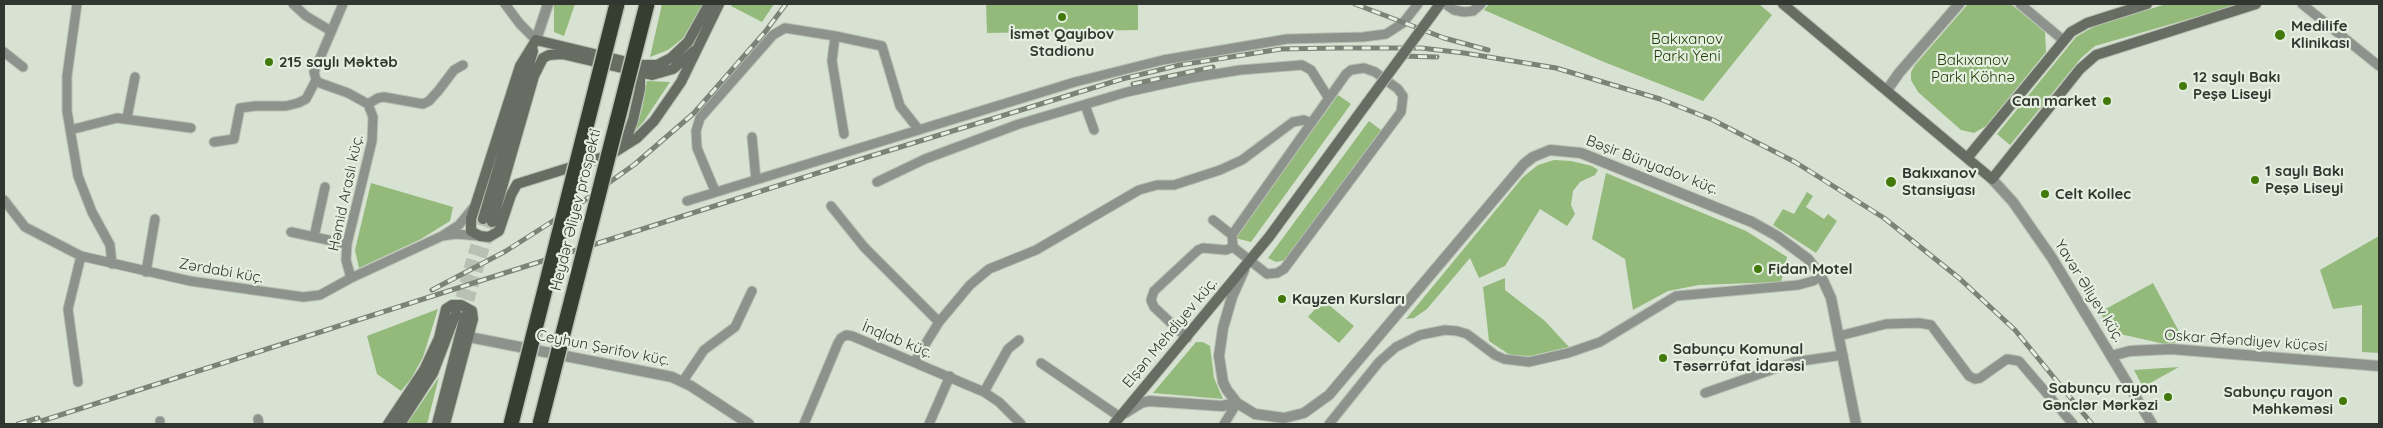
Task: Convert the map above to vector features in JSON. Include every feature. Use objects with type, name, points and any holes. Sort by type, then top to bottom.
[{"type":"highway","name":"Heydər Əliyev prospekti","points":[[511,424],[618,4]]},
{"type":"highway","name":"Heydər Əliyev prospekti","points":[[540,424],[647,4]]},
{"type":"main road","points":[[536,40],[649,66],[671,58],[688,42],[709,4]]},
{"type":"main road","points":[[536,40],[520,66],[476,204],[470,228],[474,234],[480,236],[489,237],[499,231],[511,195],[517,184],[616,152],[638,138],[654,121],[681,82],[720,4]]},
{"type":"main road","name":"Elşən Mehdiyev küç.","points":[[1117,420],[1249,261],[1440,4]]},
{"type":"main road","points":[[1784,4],[1992,178],[2080,69],[2096,55],[2256,4]]},
{"type":"main road","points":[[1968,157],[2063,40],[2087,22],[2147,4]]},
{"type":"main road","points":[[536,40],[487,220],[534,76],[544,58],[549,55],[562,54],[652,75],[681,65],[701,43]]},
{"type":"main road","points":[[616,152],[627,137],[641,82],[638,73],[629,62]]},
{"type":"main road","points":[[388,424],[424,370],[439,338],[448,307],[461,305],[472,311],[473,320],[446,424]]},
{"type":"main road","points":[[400,424],[433,373],[460,314],[437,424]]},
{"type":"street","points":[[77,4],[66,89],[70,130],[81,187],[110,245],[112,264]]},
{"type":"street","points":[[294,4],[306,16],[331,31]]},
{"type":"street","points":[[214,142],[234,139],[240,108],[298,103],[306,99],[316,80],[315,67],[343,4]]},
{"type":"street","points":[[505,4],[520,24],[536,40],[548,4]]},
{"type":"street","points":[[687,202],[715,191],[1075,82],[1163,60],[1287,39],[1363,38],[1386,34],[1403,23],[1418,4]]},
{"type":"street","points":[[1445,4],[1464,12],[1473,11],[1481,4]]},
{"type":"street","points":[[1888,90],[1899,73],[1959,4]]},
{"type":"street","points":[[2020,4],[2063,40]]},
{"type":"street","points":[[2302,4],[2379,66]]},
{"type":"street","points":[[715,191],[697,148],[696,131],[700,118],[778,31],[785,28],[882,46],[900,106],[919,130]]},
{"type":"street","points":[[835,36],[832,62],[844,134]]},
{"type":"street","points":[[4,52],[23,67]]},
{"type":"street","points":[[316,80],[356,96],[368,104],[384,97],[423,104],[429,101],[454,70],[463,64]]},
{"type":"street","points":[[877,182],[934,155],[1019,124],[1154,86],[1191,78],[1240,70],[1302,65],[1311,70],[1328,97]]},
{"type":"street","points":[[1364,68],[1375,72],[1398,89],[1403,96],[1403,106],[1398,117],[1284,269],[1276,273],[1267,274],[1233,247],[1232,235],[1328,97],[1346,74],[1351,70],[1364,68]]},
{"type":"street","points":[[127,118],[135,77]]},
{"type":"street","name":"Həmid Araslı küç.","points":[[352,278],[346,260],[346,244],[374,128],[373,117],[368,104]]},
{"type":"street","points":[[1085,105],[1094,130]]},
{"type":"street","points":[[70,130],[110,119],[127,118],[191,128]]},
{"type":"street","points":[[915,361],[939,322],[970,285],[989,269],[1036,250],[1139,190],[1157,185],[1180,183],[1227,167],[1242,160],[1293,122],[1304,120],[1311,123]]},
{"type":"street","points":[[752,137],[756,180]]},
{"type":"street","name":"Bəşir Bünyadov küç.","points":[[1237,403],[1255,414],[1275,418],[1298,415],[1320,403],[1514,174],[1533,157],[1550,150],[1570,151],[1591,156],[1752,222],[1777,236],[1803,255],[1820,276],[1831,298],[1856,424]]},
{"type":"street","name":"Yavər Əliyev küç.","points":[[1992,178],[2013,202],[2038,237],[2152,424]]},
{"type":"street","points":[[314,237],[325,186]]},
{"type":"street","name":"Zərdabi küç.","points":[[4,200],[26,228],[81,256],[146,272],[209,284],[303,298],[320,295],[442,236]]},
{"type":"street","points":[[442,236],[459,225],[476,204]]},
{"type":"street","points":[[831,206],[864,247],[939,322]]},
{"type":"street","points":[[146,272],[155,219]]},
{"type":"street","points":[[1213,220],[1232,235]]},
{"type":"street","points":[[291,232],[346,244]]},
{"type":"street","points":[[442,236],[456,234],[480,236]]},
{"type":"street","points":[[1187,338],[1154,307],[1151,300],[1154,291],[1198,250],[1203,248],[1226,250],[1233,247]]},
{"type":"street","points":[[78,382],[68,309],[81,256]]},
{"type":"street","points":[[1237,403],[1223,382],[1220,356],[1221,340],[1226,312],[1249,261]]},
{"type":"street","points":[[1329,424],[1379,362],[1396,347],[1420,335],[1445,330],[1457,331],[1467,334],[1495,355],[1504,359],[1529,362],[1568,353],[1600,342],[1676,296],[1798,285],[1813,281],[1820,276]]},
{"type":"street","points":[[683,381],[704,350],[734,327],[752,291]]},
{"type":"street","points":[[1839,336],[1892,324],[1919,323],[1931,325],[1969,376],[1975,379],[1980,378],[2007,359],[2019,361],[2074,424]]},
{"type":"street","name":"İnqlab küç.","points":[[804,424],[841,338],[852,336],[915,361],[984,392],[999,402],[1021,424]]},
{"type":"street","name":"Ceyhun Şərifov küç.","points":[[468,337],[649,370],[683,381],[749,424]]},
{"type":"street","points":[[984,392],[1008,349],[1019,340]]},
{"type":"street","name":"Oskar Əfəndiyev küçəsi","points":[[2111,356],[2130,351],[2171,349],[2379,366]]},
{"type":"street","points":[[1705,393],[1794,362],[1843,355]]},
{"type":"street","points":[[1041,363],[1117,420],[1140,403],[1149,401],[1222,406],[1237,403]]},
{"type":"street","points":[[929,424],[950,376]]},
{"type":"street","points":[[1224,424],[1237,403]]},
{"type":"green space","points":[[554,4],[575,4],[564,36],[554,32]]},
{"type":"green space","points":[[662,4],[703,4],[683,38],[668,50],[650,57]]},
{"type":"green space","points":[[732,4],[774,4],[762,22],[731,6]]},
{"type":"green space","name":"İsmət Qayıbov Stadionu","points":[[986,4],[1138,4],[1138,30],[987,33]]},
{"type":"green space","name":"Bakıxanov Parkı Yeni","points":[[1489,4],[1759,4],[1772,15],[1703,101],[1604,62],[1484,10]]},
{"type":"green space","name":"Bakıxanov Parkı Köhnə","points":[[1968,4],[2011,4],[2045,32],[2046,52],[1986,126],[1974,133],[1961,130],[1918,92],[1911,80],[1911,72],[1915,65]]},
{"type":"green space","points":[[2166,4],[2241,4],[2095,46],[2081,58],[2010,145],[1997,134],[2076,37],[2095,26]]},
{"type":"green space","points":[[647,81],[670,82],[644,121],[635,131],[642,109]]},
{"type":"green space","points":[[1338,95],[1351,104],[1251,242],[1235,238]]},
{"type":"green space","points":[[1369,121],[1381,130],[1286,260],[1276,262],[1268,258]]},
{"type":"green space","points":[[1554,160],[1571,161],[1592,166],[1598,170],[1595,175],[1580,182],[1573,191],[1571,205],[1575,214],[1567,226],[1540,209],[1505,266],[1479,278],[1470,258],[1427,309],[1414,318],[1406,319],[1523,177],[1538,165]]},
{"type":"green space","points":[[1606,173],[1746,231],[1787,257],[1781,282],[1699,285],[1668,291],[1633,310],[1625,259],[1592,239]]},
{"type":"green space","points":[[371,183],[453,207],[450,221],[421,239],[359,268],[355,250]]},
{"type":"green space","points":[[1807,192],[1813,196],[1806,207],[1824,219],[1828,214],[1837,221],[1816,253],[1773,225],[1783,209],[1794,214]]},
{"type":"green space","points":[[2379,236],[2379,353],[2362,352],[2362,305],[2333,309],[2320,270]]},
{"type":"green space","points":[[1505,278],[1505,290],[1545,321],[1569,347],[1530,356],[1510,355],[1489,341],[1483,287]]},
{"type":"green space","points":[[2153,283],[2183,339],[2169,345],[2111,332],[2100,312]]},
{"type":"green space","points":[[1323,300],[1354,326],[1339,343],[1308,317]]},
{"type":"green space","points":[[438,309],[423,357],[411,379],[401,391],[377,374],[367,336]]},
{"type":"green space","points":[[1196,342],[1203,342],[1210,346],[1214,378],[1223,399],[1153,393]]},
{"type":"green space","points":[[2179,367],[2143,387],[2134,370]]},
{"type":"green space","points":[[439,377],[427,424],[407,424]]},
{"type":"tunnel","points":[[456,312],[483,219]]},
{"type":"tunnel","points":[[465,315],[492,222]]},
{"type":"railway","points":[[432,290],[506,251],[578,205],[635,164],[694,113],[765,32],[786,4]]},
{"type":"railway","points":[[1355,4],[1444,38],[1488,50]]},
{"type":"railway","points":[[32,424],[871,156],[1122,79],[1180,65],[1281,49],[1337,48],[1421,48],[1556,68],[1660,99],[1713,120],[1795,162],[1884,218],[1959,278],[2015,330],[2092,424]]},
{"type":"railway","points":[[1400,56],[1437,57]]},
{"type":"railway","points":[[1133,84],[1213,67]]},
{"type":"railway","points":[[18,424],[38,418]]},
{"type":"place","name":"İsmət Qayıbov Stadionu","points":[[1062,17]]},
{"type":"place","name":"Medilife Klinikası","points":[[2280,35]]},
{"type":"place","name":"215 saylı Məktəb","points":[[269,62]]},
{"type":"place","name":"12 saylı Bakı Peşə Liseyi","points":[[2183,86]]},
{"type":"place","name":"Can market","points":[[2107,101]]},
{"type":"place","name":"1 saylı Bakı Peşə Liseyi","points":[[2255,180]]},
{"type":"place","name":"Bakıxanov Stansiyası","points":[[1891,182]]},
{"type":"place","name":"Celt Kollec","points":[[2045,194]]},
{"type":"place","name":"Fidan Motel","points":[[1758,269]]},
{"type":"place","name":"Kayzen Kursları","points":[[1282,299]]},
{"type":"place","name":"Sabunçu Komunal Təsərrüfat İdarəsi","points":[[1663,358]]},
{"type":"place","name":"Sabunçu rayon Gənclər Mərkəzi","points":[[2168,397]]},
{"type":"place","name":"Sabunçu rayon Məhkəməsi","points":[[2343,401]]}]
